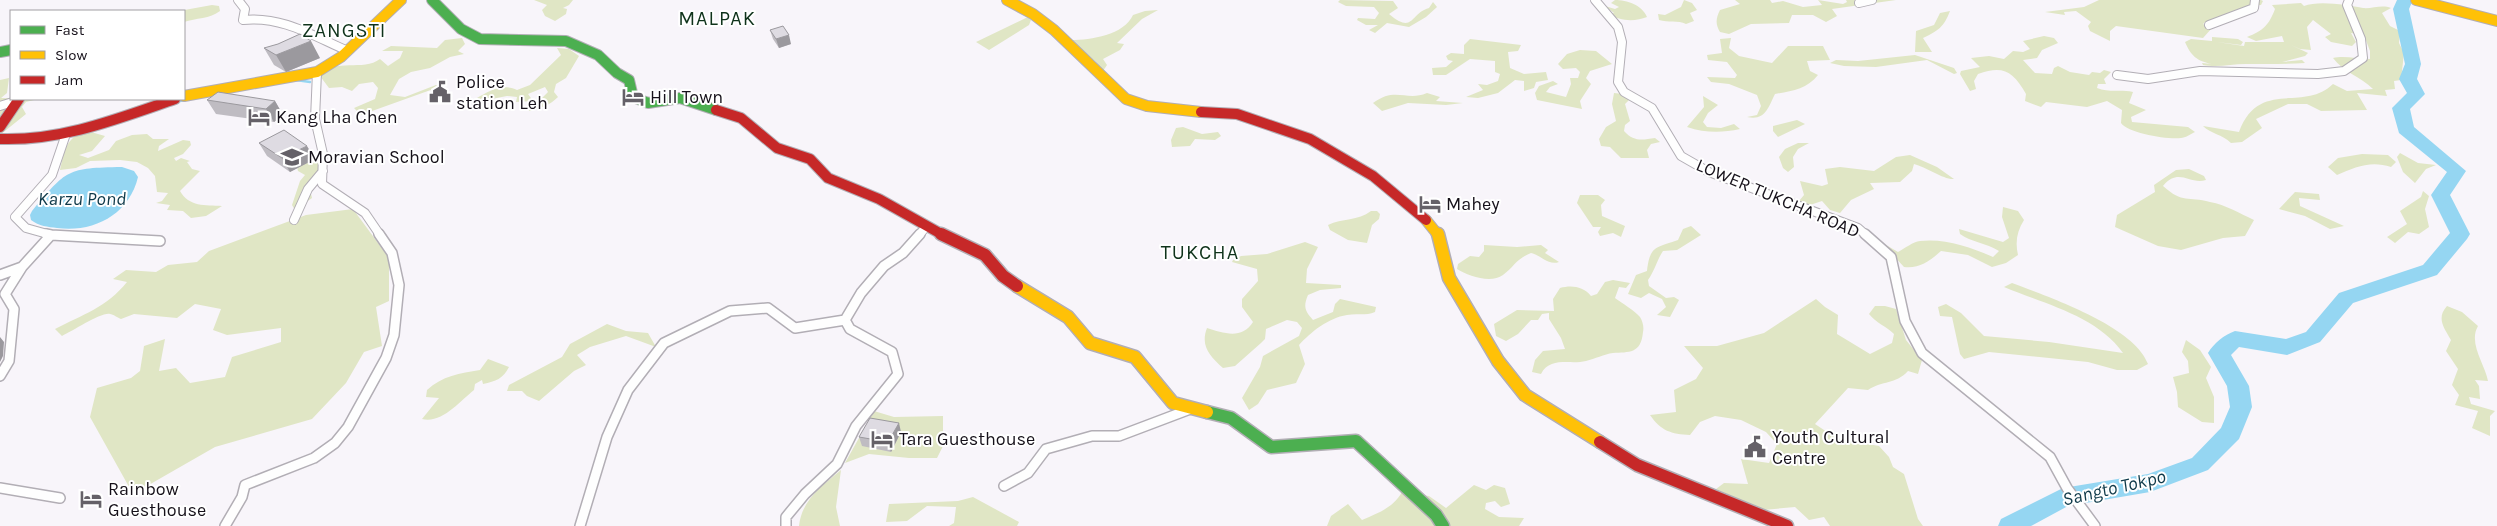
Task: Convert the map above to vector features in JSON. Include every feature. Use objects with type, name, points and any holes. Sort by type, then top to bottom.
[{"type":"street","points":[[238,0],[245,9],[243,20],[264,17],[290,23],[348,51]]},
{"type":"street","points":[[185,96],[316,72],[330,66],[401,0]]},
{"type":"street","points":[[432,0],[461,29],[480,39],[566,41],[598,55],[617,73],[629,80],[633,97],[648,103],[680,98],[741,118],[777,148],[810,159],[828,178],[879,199],[926,227],[985,255],[1003,276],[1034,298],[1068,318],[1090,343],[1135,357],[1173,403],[1231,418],[1271,447],[1356,441],[1436,515],[1442,526]]},
{"type":"street","points":[[1007,0],[1033,14],[1054,30],[1126,99],[1147,106],[1237,114],[1264,122],[1310,139],[1372,176],[1423,218],[1438,234],[1449,278],[1468,315],[1498,361],[1525,395],[1637,466],[1787,526]]},
{"type":"street","name":"LOWER TUKCHA ROAD","points":[[1595,0],[1618,27],[1622,42],[1618,82],[1624,92],[1652,108],[1681,156],[1709,172],[1858,228],[1891,257],[1906,321],[1922,353],[2050,457],[2067,488],[2083,512],[2096,526]]},
{"type":"street","points":[[1859,2],[1872,0]]},
{"type":"street","points":[[2209,25],[2236,13],[2254,8],[2255,0]]},
{"type":"street","points":[[2117,75],[2148,79],[2166,78],[2200,70],[2318,74],[2344,71],[2363,58],[2361,39],[2347,5],[2349,0]]},
{"type":"street","points":[[2416,0],[2497,20]]},
{"type":"street","points":[[225,526],[242,497],[245,486],[314,458],[336,443],[348,427],[386,358],[394,335],[400,285],[392,253],[365,213],[322,184],[323,154],[315,119],[318,84],[316,72]]},
{"type":"street","points":[[0,106],[16,100]]},
{"type":"street","points":[[0,127],[18,100]]},
{"type":"street","points":[[0,139],[21,141],[66,134],[172,100]]},
{"type":"street","points":[[66,134],[52,175],[15,217],[19,224],[32,231],[51,236],[160,241]]},
{"type":"street","points":[[294,220],[308,189],[323,171]]},
{"type":"street","points":[[845,320],[861,293],[884,266],[903,253],[926,227]]},
{"type":"street","points":[[0,376],[9,361],[14,309],[5,294],[22,267],[51,236]]},
{"type":"street","points":[[0,275],[22,267]]},
{"type":"street","points":[[580,526],[607,437],[628,390],[664,343],[730,311],[768,308],[795,328],[845,320]]},
{"type":"street","points":[[786,526],[786,517],[805,494],[837,464],[856,426],[898,374],[892,352],[850,329],[845,320]]},
{"type":"street","points":[[1004,486],[1028,473],[1046,448],[1092,436],[1119,436],[1193,408]]},
{"type":"street","points":[[0,488],[60,498]]},
{"type":"green space","points":[[534,0],[573,0],[563,8],[567,9],[566,14],[555,21],[545,16],[542,10],[547,5]]},
{"type":"green space","points":[[1340,0],[1393,1],[1398,8],[1389,14],[1403,23],[1411,21],[1418,14],[1429,8],[1433,2],[1437,7],[1426,17],[1409,27],[1387,23],[1375,33],[1369,30],[1378,25],[1366,25],[1357,20],[1358,18],[1375,19],[1379,13],[1374,7],[1346,6],[1338,2]]},
{"type":"green space","points":[[1615,0],[1638,6],[1647,17],[1627,20],[1609,14],[1614,13],[1605,6],[1615,9],[1619,7],[1611,3]]},
{"type":"green space","points":[[1684,0],[1692,3],[1697,10],[1690,13],[1694,21],[1686,24],[1659,20],[1658,14],[1665,15],[1681,7]]},
{"type":"green space","points":[[1735,0],[1770,0],[1772,3],[1783,1],[1803,7],[1822,5],[1818,0],[1843,4],[1847,2],[1846,0],[1896,0],[1832,9],[1837,16],[1826,22],[1813,15],[1792,15],[1789,23],[1751,24],[1729,34],[1720,32],[1717,21],[1720,10],[1740,4]]},
{"type":"green space","points":[[2099,0],[2263,1],[2261,5],[2241,8],[2205,22],[2203,24],[2212,28],[2203,38],[2116,26],[2110,31],[2110,41],[2090,31],[2088,26],[2091,22],[2076,11],[2064,12],[2065,15],[2045,12],[2084,7]]},
{"type":"green space","points":[[2301,3],[2304,6],[2325,3],[2363,8],[2384,6],[2391,8],[2382,13],[2390,26],[2400,31],[2399,43],[2404,53],[2401,80],[2394,81],[2395,89],[2385,90],[2387,96],[2357,93],[2367,110],[2321,111],[2307,104],[2288,104],[2256,119],[2262,128],[2242,142],[2231,143],[2206,129],[2203,126],[2239,132],[2248,116],[2258,106],[2270,101],[2308,96],[2321,92],[2333,84],[2347,91],[2373,89],[2342,67],[2333,58],[2370,59],[2370,51],[2364,35],[2351,33],[2356,42],[2352,46],[2331,42],[2325,37],[2331,34],[2313,20],[2307,27],[2311,50],[2300,49],[2291,45],[2308,53],[2305,56],[2282,62],[2302,60],[2305,63],[2203,65],[2202,63],[2212,64],[2195,57],[2185,42],[2191,39],[2212,41],[2212,37],[2238,39],[2243,42],[2241,45],[2217,42],[2244,46],[2245,42],[2284,42],[2282,36],[2256,41],[2247,37],[2261,30],[2268,23],[2275,9],[2272,5]]},
{"type":"green space","points":[[212,5],[219,6],[220,11],[207,17],[185,22],[184,10]]},
{"type":"green space","points":[[1158,10],[1142,19],[1117,43],[1124,44],[1120,50],[1103,59],[1107,65],[1103,71],[1095,61],[1071,42],[1071,40],[1088,39],[1115,32],[1129,22],[1133,15],[1145,11]]},
{"type":"green space","points":[[1950,11],[1940,28],[1923,38],[1932,52],[1915,52],[1916,31],[1934,25],[1940,13]]},
{"type":"green space","points":[[1028,17],[1031,20],[1029,25],[989,50],[976,42]]},
{"type":"green space","points":[[2044,36],[2054,38],[2058,43],[2042,50],[2037,58],[2023,60],[2035,73],[2052,74],[2054,68],[2058,66],[2070,72],[2089,75],[2092,72],[2100,73],[2104,70],[2111,72],[2104,79],[2106,84],[2098,84],[2097,88],[2133,92],[2129,103],[2146,110],[2131,117],[2132,122],[2188,127],[2195,132],[2184,137],[2175,138],[2140,133],[2125,127],[2121,123],[2122,110],[2107,101],[2087,107],[2046,102],[2041,107],[2025,101],[2026,94],[2017,80],[2012,75],[2001,70],[1978,74],[1974,81],[1976,89],[1970,91],[1960,74],[1961,71],[1980,67],[1971,58],[1989,56],[2004,59],[2013,51],[2023,52],[2030,49],[2023,41]]},
{"type":"green space","points":[[462,38],[465,44],[458,51],[464,54],[450,57],[430,68],[411,72],[399,79],[390,95],[405,97],[436,85],[439,87],[361,115],[354,108],[375,99],[378,88],[373,82],[359,84],[352,91],[342,87],[329,88],[320,76],[326,70],[333,67],[373,63],[380,59],[388,66],[400,58],[403,51],[382,51],[391,46],[437,48],[445,40]]},
{"type":"green space","points":[[1731,38],[1729,48],[1739,56],[1772,63],[1788,46],[1823,46],[1830,60],[1807,61],[1810,71],[1818,75],[1814,80],[1799,89],[1775,94],[1762,115],[1753,118],[1747,117],[1757,115],[1761,106],[1757,95],[1729,84],[1711,82],[1707,77],[1735,78],[1737,75],[1727,62],[1708,60],[1707,55],[1722,53],[1720,39]]},
{"type":"green space","points":[[1470,39],[1521,45],[1518,51],[1508,52],[1510,68],[1524,74],[1546,72],[1548,80],[1536,82],[1534,88],[1524,91],[1524,81],[1515,80],[1498,93],[1478,98],[1466,97],[1483,90],[1478,84],[1487,85],[1498,81],[1500,74],[1495,72],[1495,61],[1470,59],[1446,75],[1433,75],[1432,68],[1446,67],[1453,61],[1448,60],[1446,56],[1451,53],[1464,54],[1464,45]]},
{"type":"green space","points":[[557,48],[569,49],[579,56],[566,78],[556,84],[554,92],[558,97],[552,102],[530,111],[526,109],[537,103],[548,92],[545,87],[528,94],[533,101],[516,102],[517,97],[507,96],[476,102],[477,98],[496,89],[507,87],[517,90],[530,85],[561,55]]},
{"type":"green space","points":[[1580,50],[1596,51],[1612,64],[1590,71],[1586,78],[1591,84],[1580,101],[1582,109],[1537,100],[1535,93],[1539,86],[1553,81],[1558,84],[1550,87],[1546,92],[1566,97],[1571,84],[1570,78],[1578,78],[1580,72],[1576,68],[1563,69],[1558,64],[1567,54]]},
{"type":"green space","points":[[1915,55],[1954,68],[1957,73],[1954,74],[1927,60],[1876,67],[1844,66],[1830,63],[1836,60],[1858,61]]},
{"type":"green space","points":[[9,78],[7,93],[1,98],[34,100],[26,102],[22,107],[26,114],[0,135],[0,80]]},
{"type":"green space","points":[[1427,93],[1440,97],[1436,101],[1463,103],[1446,105],[1408,103],[1382,111],[1373,103],[1388,96],[1413,96]]},
{"type":"green space","points":[[1614,93],[1623,94],[1630,99],[1625,104],[1630,121],[1625,125],[1624,131],[1635,139],[1655,138],[1660,142],[1651,144],[1647,150],[1649,158],[1621,158],[1610,147],[1601,146],[1599,139],[1606,127],[1616,121],[1612,104]]},
{"type":"green space","points":[[1703,96],[1718,105],[1708,113],[1703,122],[1707,127],[1721,128],[1734,124],[1740,129],[1714,132],[1687,127],[1704,107]]},
{"type":"green space","points":[[1797,120],[1805,124],[1778,137],[1773,131],[1773,126]]},
{"type":"green space","points":[[1183,127],[1202,134],[1218,132],[1221,136],[1215,140],[1195,139],[1190,146],[1172,147],[1171,140],[1176,128]]},
{"type":"green space","points":[[84,130],[105,136],[92,151],[79,155],[88,158],[109,150],[116,141],[132,135],[147,134],[153,139],[169,139],[159,146],[158,151],[183,140],[190,141],[191,145],[183,154],[174,158],[176,161],[181,158],[190,161],[187,162],[192,169],[200,171],[180,191],[193,203],[222,206],[206,216],[191,218],[183,211],[167,210],[170,205],[156,203],[162,201],[168,193],[157,192],[155,176],[148,168],[137,162],[120,160],[90,161],[76,168],[60,170],[69,142]]},
{"type":"green space","points":[[1798,143],[1809,143],[1798,149],[1793,157],[1794,167],[1788,172],[1783,168],[1779,157],[1785,149]]},
{"type":"green space","points":[[2400,153],[2418,163],[2436,165],[2426,169],[2415,183],[2403,172],[2397,157]]},
{"type":"green space","points":[[2362,154],[2388,155],[2396,162],[2391,167],[2370,164],[2337,175],[2328,167],[2338,158]]},
{"type":"green space","points":[[1910,155],[1937,167],[1954,179],[1945,178],[1914,164],[1912,171],[1900,182],[1870,183],[1874,189],[1851,200],[1840,213],[1830,210],[1822,201],[1810,205],[1799,201],[1804,195],[1800,181],[1822,186],[1828,184],[1825,169],[1840,167],[1874,171],[1896,157]]},
{"type":"green space","points":[[317,159],[321,163],[321,177],[310,190],[312,198],[305,203],[302,211],[295,210],[292,205],[300,181],[305,175],[298,171],[297,167]]},
{"type":"green space","points":[[2189,169],[2204,176],[2206,180],[2200,181],[2179,177],[2169,180],[2163,186],[2181,197],[2216,203],[2254,220],[2245,236],[2223,238],[2181,250],[2158,246],[2115,227],[2117,215],[2155,192],[2154,185],[2176,170]]},
{"type":"green space","points":[[2423,191],[2429,196],[2425,209],[2429,227],[2419,234],[2408,232],[2395,243],[2387,237],[2407,224],[2400,211],[2421,197]]},
{"type":"green space","points":[[2295,192],[2319,194],[2320,200],[2299,198],[2300,206],[2344,226],[2330,229],[2305,216],[2279,209]]},
{"type":"green space","points":[[1580,195],[1598,195],[1605,200],[1601,205],[1602,216],[1625,226],[1621,237],[1613,233],[1600,236],[1598,232],[1601,227],[1593,227],[1577,203]]},
{"type":"green space","points":[[2003,207],[2018,211],[2024,220],[2017,237],[2018,255],[2006,263],[1992,267],[1968,255],[1941,251],[1924,264],[1915,267],[1904,267],[1881,242],[1898,252],[1917,242],[1929,240],[1948,242],[1993,257],[1999,251],[1964,237],[1960,234],[1959,229],[2003,242],[2009,238],[2002,217]]},
{"type":"green space","points":[[353,209],[389,258],[389,301],[376,307],[382,346],[364,352],[346,383],[312,419],[215,447],[133,494],[90,417],[97,388],[131,378],[140,371],[144,346],[165,339],[159,371],[176,368],[190,383],[225,377],[232,357],[281,342],[281,328],[227,335],[213,330],[221,309],[195,304],[177,318],[134,314],[121,319],[111,314],[106,314],[62,336],[55,329],[94,310],[111,298],[127,282],[113,279],[126,270],[156,272],[168,265],[197,262],[209,251],[306,215]]},
{"type":"green space","points":[[1371,211],[1377,211],[1380,214],[1379,219],[1372,225],[1367,243],[1348,240],[1330,230],[1328,225],[1361,216]]},
{"type":"green space","points":[[1691,226],[1701,235],[1677,250],[1663,251],[1648,280],[1649,286],[1666,298],[1674,297],[1679,300],[1670,317],[1657,315],[1666,307],[1662,299],[1649,293],[1641,298],[1628,294],[1636,275],[1647,271],[1652,252],[1659,246],[1678,240],[1683,229]]},
{"type":"green space","points":[[1305,242],[1318,247],[1307,269],[1306,283],[1341,285],[1341,288],[1320,290],[1308,295],[1306,309],[1313,320],[1333,312],[1335,304],[1340,299],[1376,307],[1375,312],[1350,314],[1333,319],[1314,331],[1299,345],[1305,364],[1296,383],[1267,390],[1258,404],[1249,410],[1242,398],[1260,367],[1263,356],[1299,336],[1302,328],[1297,322],[1287,320],[1266,329],[1265,339],[1261,343],[1235,366],[1223,368],[1210,355],[1206,345],[1205,334],[1207,328],[1232,334],[1249,328],[1253,322],[1242,307],[1242,299],[1258,281],[1257,269],[1232,262],[1233,260],[1241,256],[1267,254]]},
{"type":"green space","points":[[1484,245],[1517,247],[1541,245],[1548,250],[1545,253],[1559,262],[1551,263],[1531,253],[1518,260],[1503,275],[1492,279],[1473,276],[1457,269],[1458,264],[1470,256],[1479,257],[1484,251]]},
{"type":"green space","points":[[1613,280],[1630,283],[1626,288],[1619,287],[1615,298],[1638,314],[1643,323],[1640,344],[1629,352],[1610,354],[1580,362],[1555,363],[1545,368],[1541,374],[1532,372],[1535,360],[1543,351],[1565,349],[1561,338],[1549,319],[1549,313],[1542,314],[1538,320],[1531,320],[1518,334],[1506,341],[1496,336],[1494,324],[1517,310],[1554,311],[1553,299],[1560,288],[1577,287],[1591,296],[1597,294],[1605,282]]},
{"type":"green space","points":[[2012,283],[2088,314],[2108,325],[2126,337],[2140,350],[2148,364],[2137,370],[2117,370],[2088,362],[1989,352],[1964,359],[1960,354],[1952,317],[1940,316],[1938,307],[1946,304],[1961,313],[1984,336],[2049,342],[2123,353],[2099,329],[2084,320],[2069,312],[2004,287]]},
{"type":"green space","points":[[1816,299],[1838,315],[1837,334],[1870,354],[1892,343],[1894,334],[1869,314],[1875,306],[1896,309],[1906,340],[1922,360],[1918,374],[1908,371],[1894,381],[1868,390],[1848,388],[1815,424],[1836,438],[1879,446],[1889,457],[1893,467],[1904,474],[1918,519],[1923,526],[1830,526],[1824,517],[1809,520],[1795,507],[1763,510],[1716,489],[1724,483],[1748,484],[1741,459],[1769,463],[1777,444],[1766,432],[1741,420],[1715,416],[1700,422],[1690,435],[1677,434],[1662,428],[1650,415],[1676,412],[1674,390],[1696,379],[1703,368],[1684,346],[1717,346],[1764,333]]},
{"type":"green space","points":[[2447,306],[2462,312],[2478,326],[2475,333],[2476,346],[2488,381],[2475,380],[2479,386],[2480,399],[2469,397],[2471,404],[2495,411],[2490,416],[2490,436],[2472,428],[2478,411],[2455,405],[2459,395],[2452,385],[2458,369],[2446,351],[2451,340],[2442,323],[2442,315]]},
{"type":"green space","points":[[607,324],[626,331],[648,333],[656,347],[626,336],[590,347],[577,355],[586,365],[574,371],[539,401],[527,396],[522,391],[507,391],[509,385],[562,357],[570,344]]},
{"type":"green space","points":[[2186,340],[2200,350],[2211,367],[2206,378],[2214,397],[2214,423],[2202,422],[2178,407],[2173,377],[2189,373],[2188,361],[2182,352]]},
{"type":"green space","points":[[488,359],[509,367],[499,379],[483,384],[482,380],[475,384],[474,390],[444,415],[429,420],[422,419],[439,398],[426,397],[427,390],[445,378],[480,370]]},
{"type":"green space","points":[[874,411],[894,417],[943,416],[943,446],[937,458],[909,458],[869,454],[845,463]]},
{"type":"green space","points":[[841,470],[836,507],[840,526],[799,526],[804,508],[814,494]]},
{"type":"green space","points":[[1474,485],[1486,490],[1494,485],[1505,488],[1510,504],[1501,507],[1495,501],[1486,503],[1485,509],[1499,517],[1524,518],[1519,526],[1327,526],[1331,516],[1348,504],[1362,520],[1390,506],[1402,492],[1429,496],[1446,508]]},
{"type":"green space","points":[[973,497],[1019,522],[1017,526],[949,526],[954,523],[956,507],[927,506],[907,521],[886,522],[889,504],[958,501]]},
{"type":"water","name":"Karzu Pond","points":[[122,167],[134,171],[138,177],[127,202],[108,219],[96,224],[70,229],[44,226],[31,220],[30,215],[32,211],[61,179],[79,170]]},
{"type":"building","points":[[783,26],[789,35],[776,39],[770,30]]},
{"type":"building","points":[[300,34],[311,41],[276,55],[264,48],[278,44]]},
{"type":"building","points":[[218,92],[275,101],[266,109],[207,100]]},
{"type":"building","points":[[284,130],[307,146],[282,158],[259,143]]},
{"type":"building","points":[[870,418],[899,423],[888,442],[859,437]]},
{"type":"waterway","name":"Sangto Tokpo","points":[[2010,526],[2063,497],[2150,483],[2200,464],[2231,433],[2241,407],[2238,386],[2219,353],[2235,339],[2287,347],[2313,337],[2346,298],[2430,270],[2460,234],[2440,195],[2457,171],[2405,129],[2401,108],[2416,94],[2408,79],[2413,64],[2401,9],[2405,0]]},
{"type":"waterway","points":[[261,85],[296,80],[310,82]]},
{"type":"waterway","points":[[185,100],[204,95]]},
{"type":"waterway","points":[[176,102],[184,100]]},
{"type":"traffic: fast","points":[[432,0],[461,29],[480,39],[566,41],[598,55],[617,73],[629,80],[633,97],[648,103],[680,98],[716,110]]},
{"type":"traffic: fast","points":[[0,52],[10,50]]},
{"type":"traffic: fast","points":[[1207,412],[1231,418],[1271,447],[1356,441],[1436,515],[1443,526]]},
{"type":"traffic: slow","points":[[185,96],[317,72],[341,57],[401,0]]},
{"type":"traffic: slow","points":[[1007,0],[1033,14],[1054,30],[1126,99],[1147,106],[1201,112]]},
{"type":"traffic: slow","points":[[2416,0],[2497,21]]},
{"type":"traffic: slow","points":[[1426,220],[1438,234],[1449,278],[1498,361],[1525,395],[1600,442]]},
{"type":"traffic: slow","points":[[1017,286],[1068,317],[1090,343],[1135,357],[1173,403],[1207,412]]},
{"type":"traffic: jam","points":[[0,127],[18,100]]},
{"type":"traffic: jam","points":[[0,139],[22,140],[67,134],[111,122],[172,100]]},
{"type":"traffic: jam","points":[[716,110],[741,118],[777,148],[810,159],[828,178],[879,199],[946,237],[985,255],[1003,276],[1017,286]]},
{"type":"traffic: jam","points":[[1201,112],[1237,114],[1310,139],[1373,176],[1426,220]]},
{"type":"traffic: jam","points":[[1600,442],[1637,465],[1787,526]]},
{"type":"place","name":"Police station Leh","points":[[440,92]]},
{"type":"place","name":"Hill Town","points":[[633,97]]},
{"type":"place","name":"Kang Lha Chen","points":[[259,117]]},
{"type":"place","name":"Moravian School","points":[[292,157]]},
{"type":"place","name":"Mahey","points":[[1430,204]]},
{"type":"place","name":"Tara Guesthouse","points":[[882,439]]},
{"type":"place","name":"Youth Cultural Centre","points":[[1755,447]]},
{"type":"place","name":"Rainbow Guesthouse","points":[[91,499]]},
{"type":"district","name":"MALPAK","points":[[717,18]]},
{"type":"district","name":"ZANGSTI","points":[[344,30]]},
{"type":"district","name":"TUKCHA","points":[[1200,252]]}]
